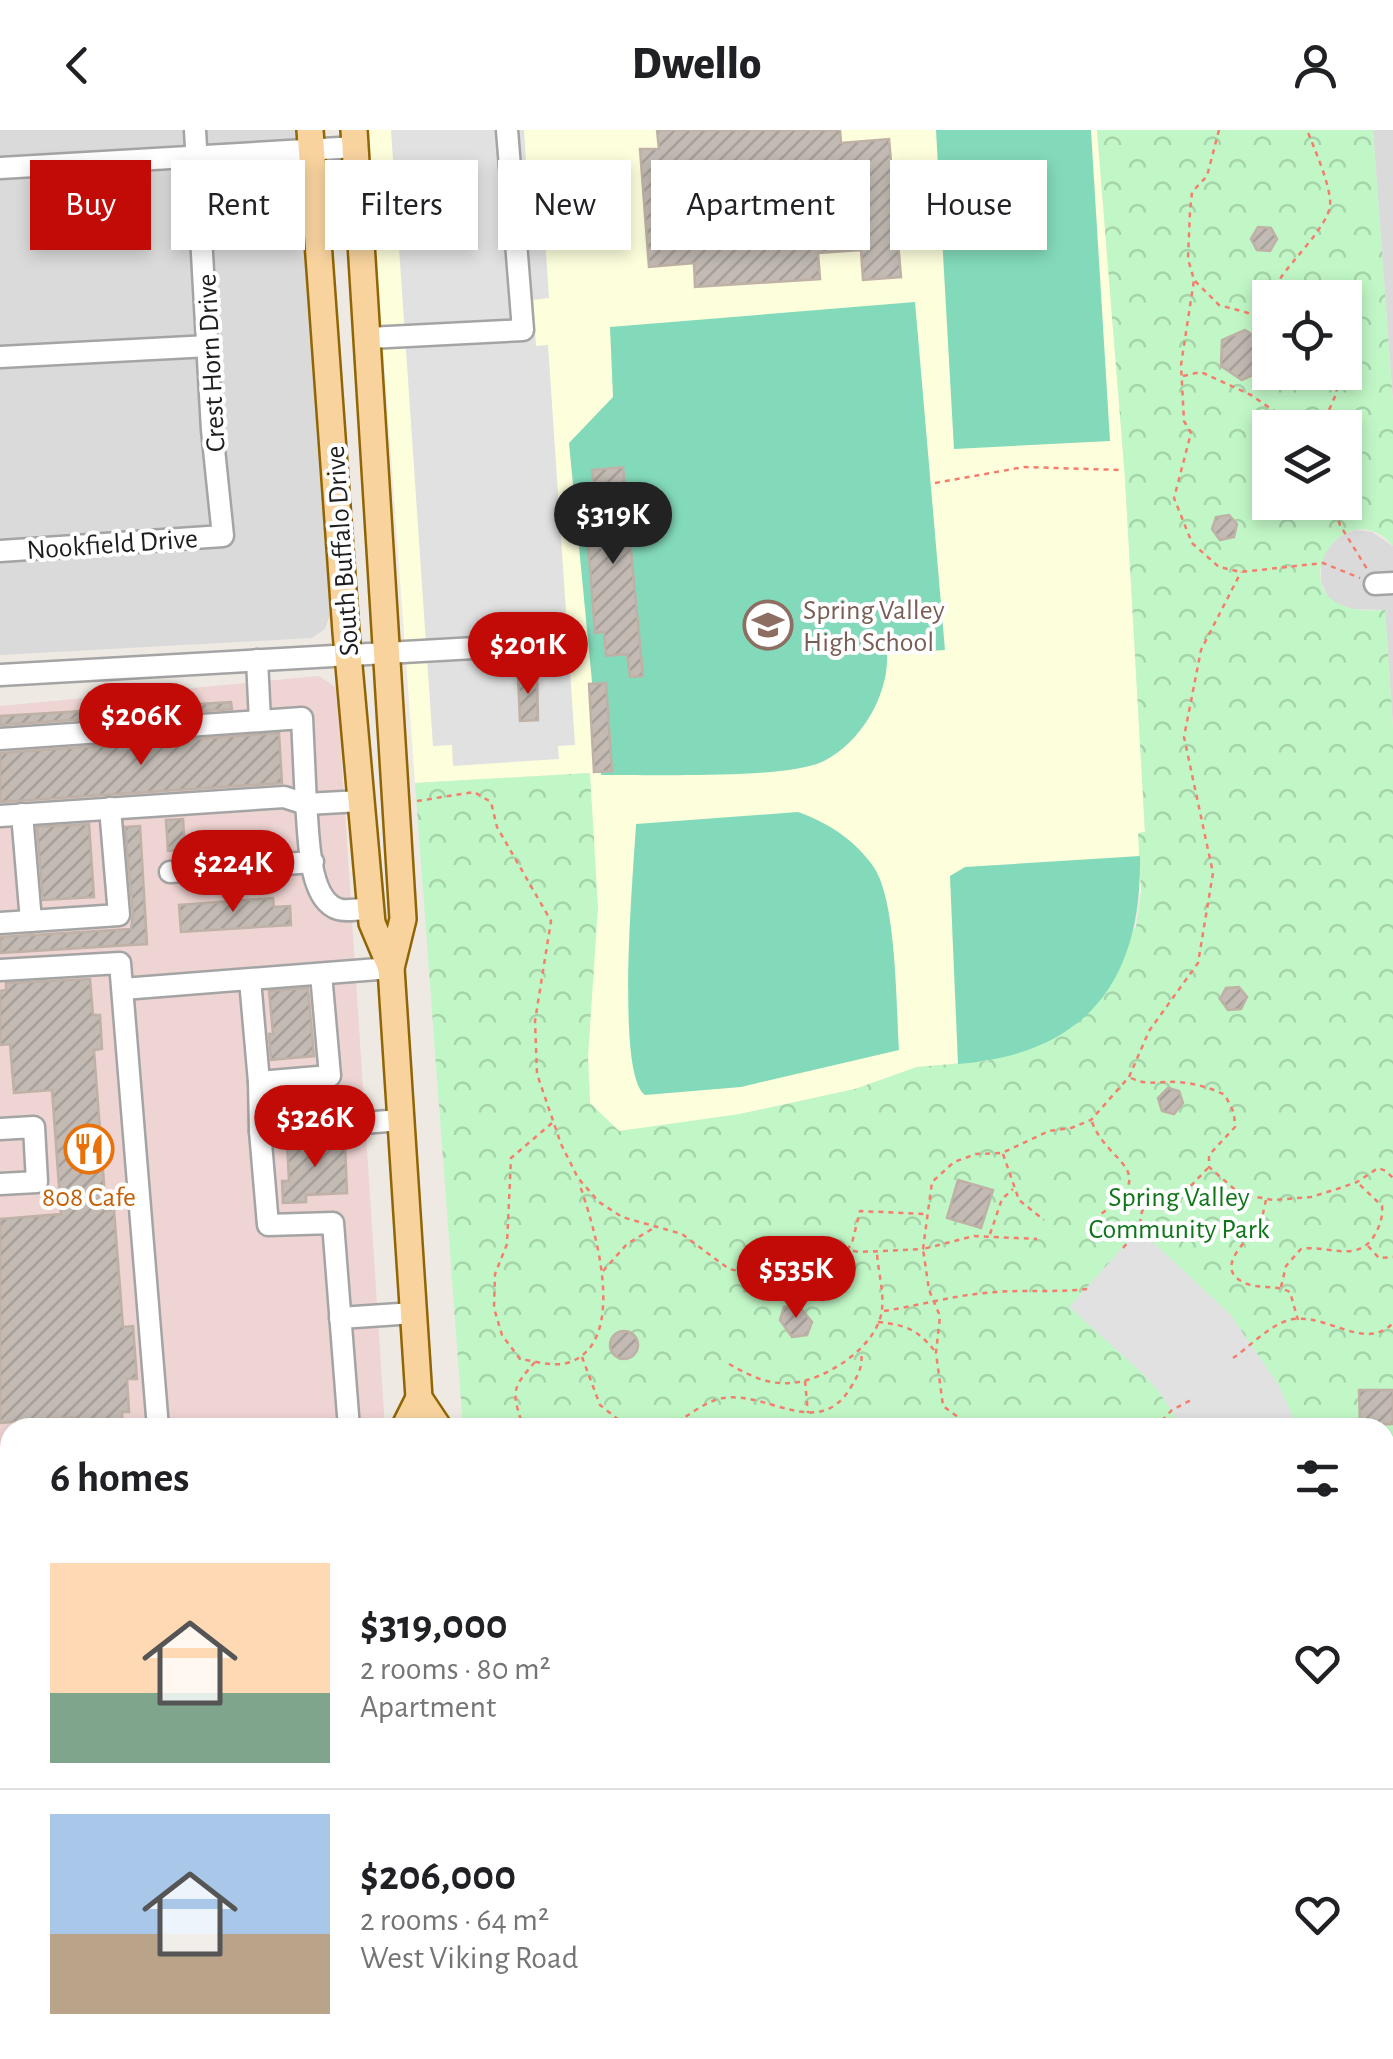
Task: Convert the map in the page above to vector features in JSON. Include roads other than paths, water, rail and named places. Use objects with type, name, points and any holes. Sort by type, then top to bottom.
[{"type":"main road","name":"South Buffalo Drive","points":[[355,138],[403,919],[390,968]]},
{"type":"main road","name":"South Buffalo Drive","points":[[311,140],[370,908],[372,924],[390,968],[419,1398],[409,1418]]},
{"type":"main road","points":[[419,1398],[433,1418]]},
{"type":"street","name":"Crest Horn Drive","points":[[196,130],[212,430],[223,536]]},
{"type":"street","points":[[369,338],[523,330],[507,130]]},
{"type":"street","points":[[0,168],[198,157],[311,140],[355,138]]},
{"type":"street","points":[[0,357],[209,346]]},
{"type":"street","name":"Nookfield Drive","points":[[0,551],[223,536]]},
{"type":"street","points":[[0,675],[546,644]]},
{"type":"street","points":[[257,660],[260,721]]},
{"type":"street","points":[[0,738],[302,718],[306,804],[316,888],[339,910],[370,908]]},
{"type":"street","points":[[0,816],[284,797],[306,804],[360,801]]},
{"type":"street","points":[[0,923],[119,916],[110,808]]},
{"type":"street","points":[[22,814],[31,921]]},
{"type":"street","points":[[170,872],[313,862]]},
{"type":"street","points":[[0,970],[120,963],[157,1418]]},
{"type":"street","points":[[123,989],[390,968]]},
{"type":"street","points":[[259,1082],[330,1076],[321,974]]},
{"type":"street","points":[[250,980],[268,1226],[333,1223],[347,1418]]},
{"type":"street","points":[[260,1131],[401,1120]]},
{"type":"street","points":[[0,1129],[34,1127],[38,1182],[0,1184]]},
{"type":"street","points":[[340,1318],[414,1313]]},
{"type":"place","name":"Spring Valley High School","points":[[768,625]]},
{"type":"place","name":"808 Cafe","points":[[89,1149]]},
{"type":"park label","name":"Spring Valley Community Park","points":[[1179,1212]]}]
